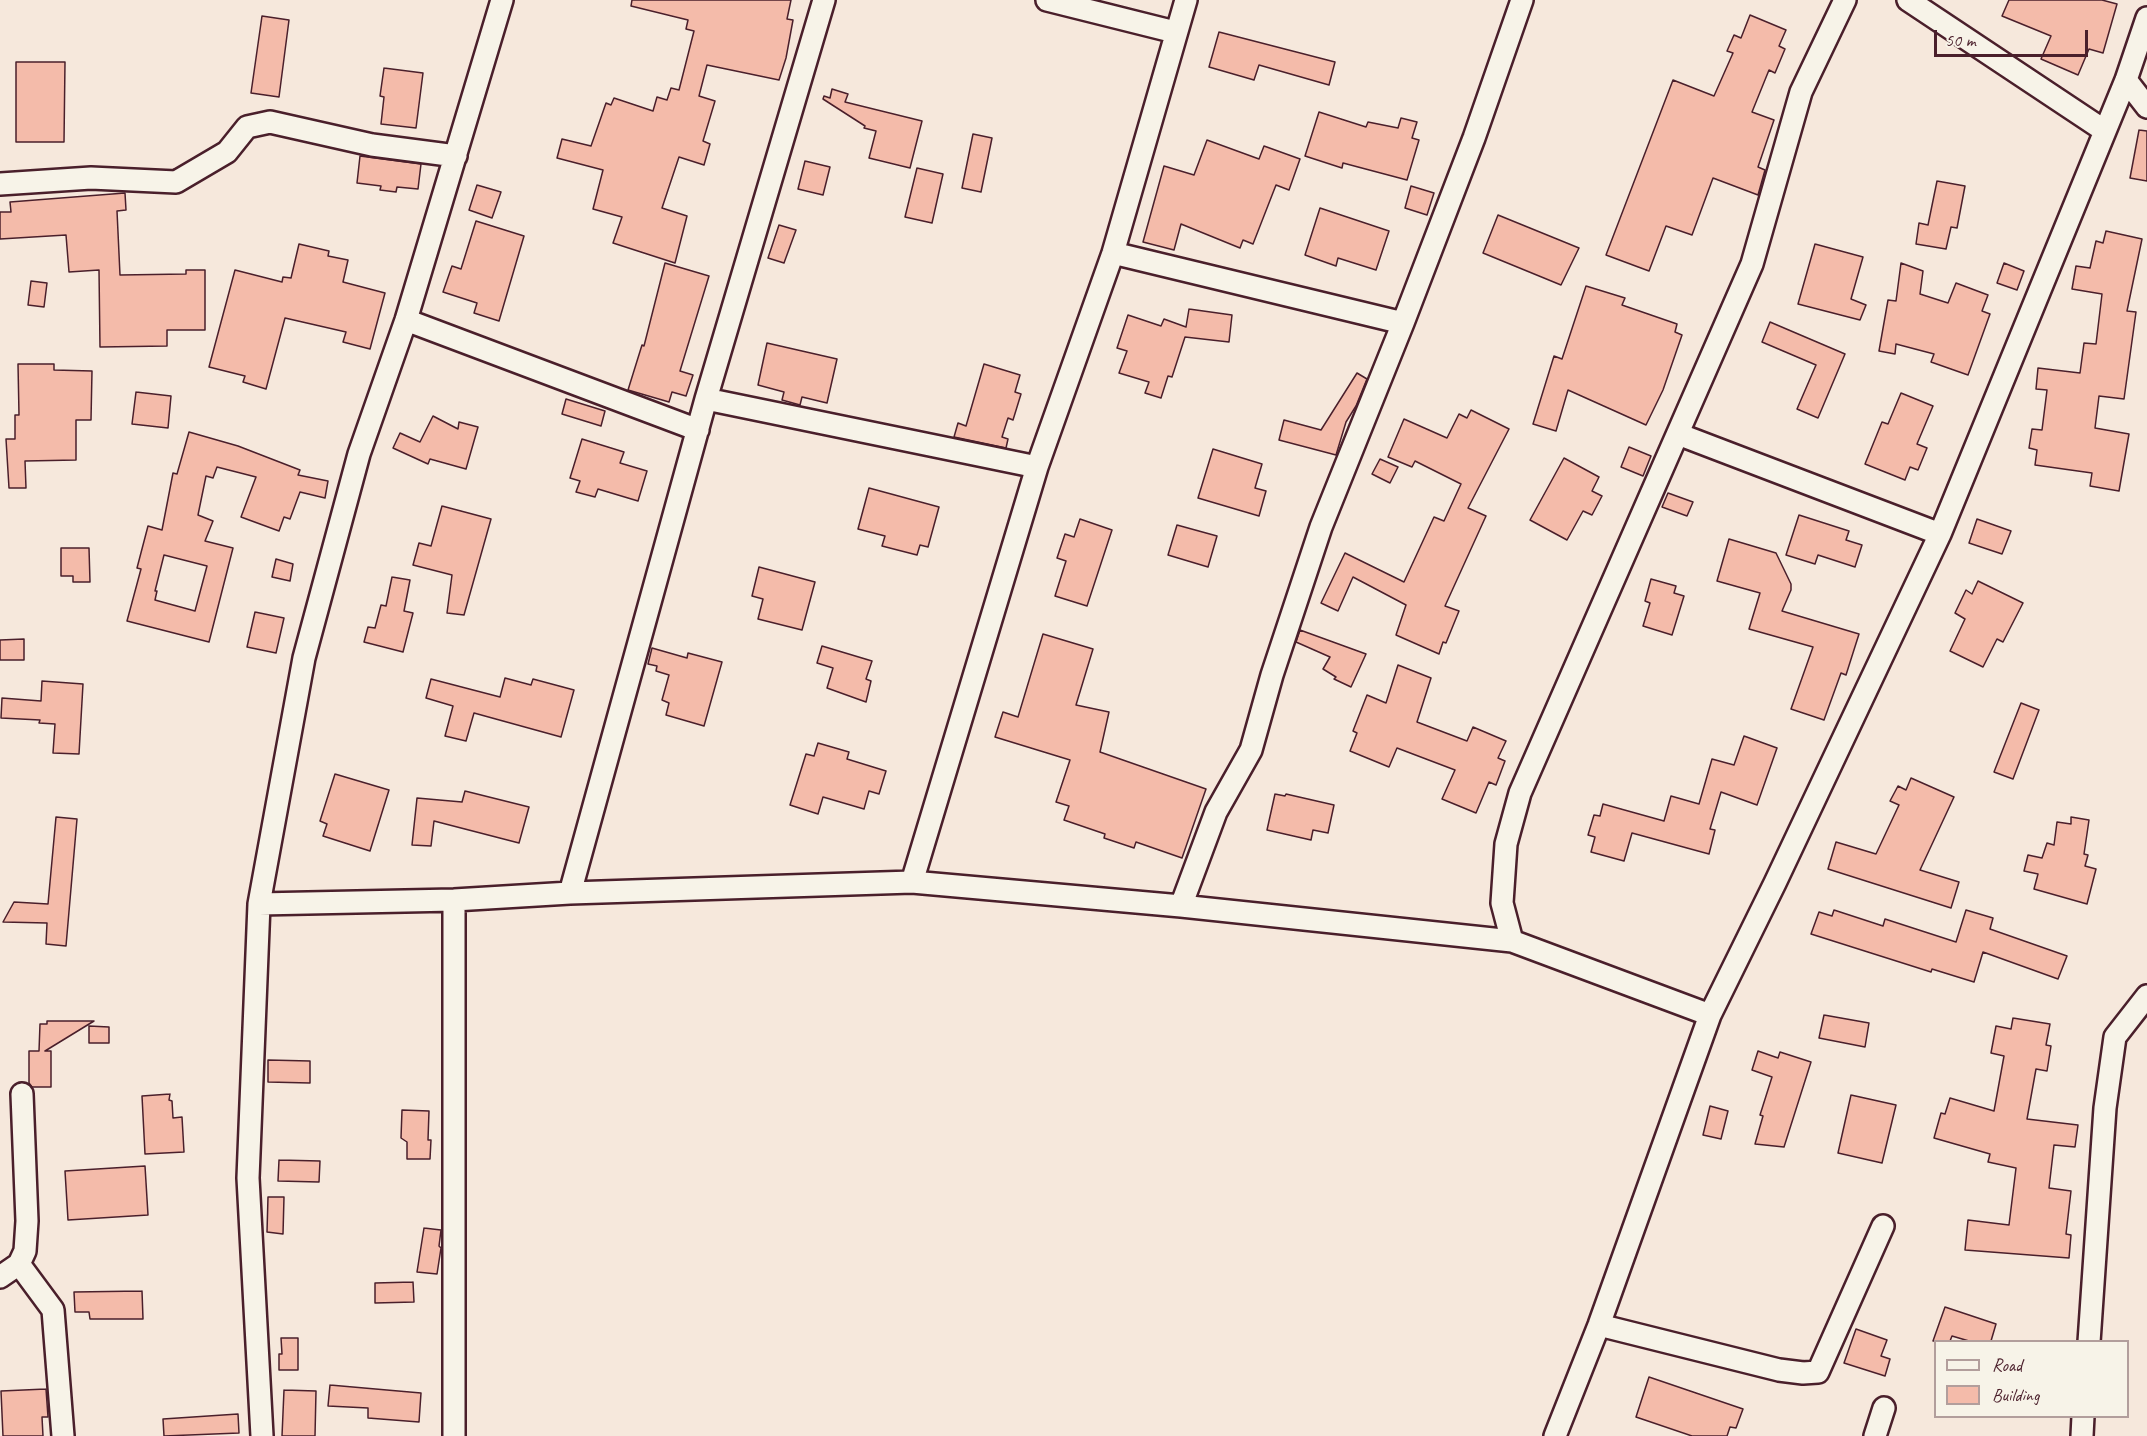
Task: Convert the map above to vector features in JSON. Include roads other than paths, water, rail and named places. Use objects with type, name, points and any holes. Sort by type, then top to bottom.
[{"type":"street","points":[[262,1436],[248,1178],[259,904],[304,658],[359,454],[406,320],[502,0]]},
{"type":"street","points":[[570,892],[706,399],[824,0]]},
{"type":"street","points":[[1047,0],[1175,32]]},
{"type":"street","points":[[912,882],[1036,467],[1113,253],[1186,0]]},
{"type":"street","points":[[1181,906],[1216,812],[1251,750],[1272,675],[1321,527],[1474,138],[1522,0]]},
{"type":"street","points":[[1512,941],[1502,903],[1506,844],[1520,793],[1752,264],[1801,92],[1845,0]]},
{"type":"street","points":[[1908,0],[2104,130]]},
{"type":"street","points":[[1555,1436],[1599,1325],[1710,1015],[1780,873],[1940,534],[2126,80],[2147,18]]},
{"type":"street","points":[[2126,80],[2146,102]]},
{"type":"street","points":[[0,184],[91,178],[176,182],[227,152],[247,127],[270,122],[372,145],[456,156]]},
{"type":"street","points":[[1113,253],[1403,322]]},
{"type":"street","points":[[406,320],[698,430]]},
{"type":"street","points":[[706,399],[1036,467]]},
{"type":"street","points":[[1678,434],[1940,534]]},
{"type":"street","points":[[259,904],[454,900],[570,892],[912,882],[1181,906],[1512,941],[1710,1015]]},
{"type":"street","points":[[454,900],[454,1436]]},
{"type":"street","points":[[2089,1340],[2105,1108],[2115,1037],[2147,996]]},
{"type":"street","points":[[0,1277],[19,1264],[25,1251],[27,1221],[22,1095]]},
{"type":"street","points":[[1599,1325],[1779,1370],[1818,1372],[1883,1226]]},
{"type":"street","points":[[19,1264],[53,1310],[63,1436]]},
{"type":"street","points":[[1875,1436],[1884,1408]]},
{"type":"street","points":[[2082,1436],[2083,1418]]}]
